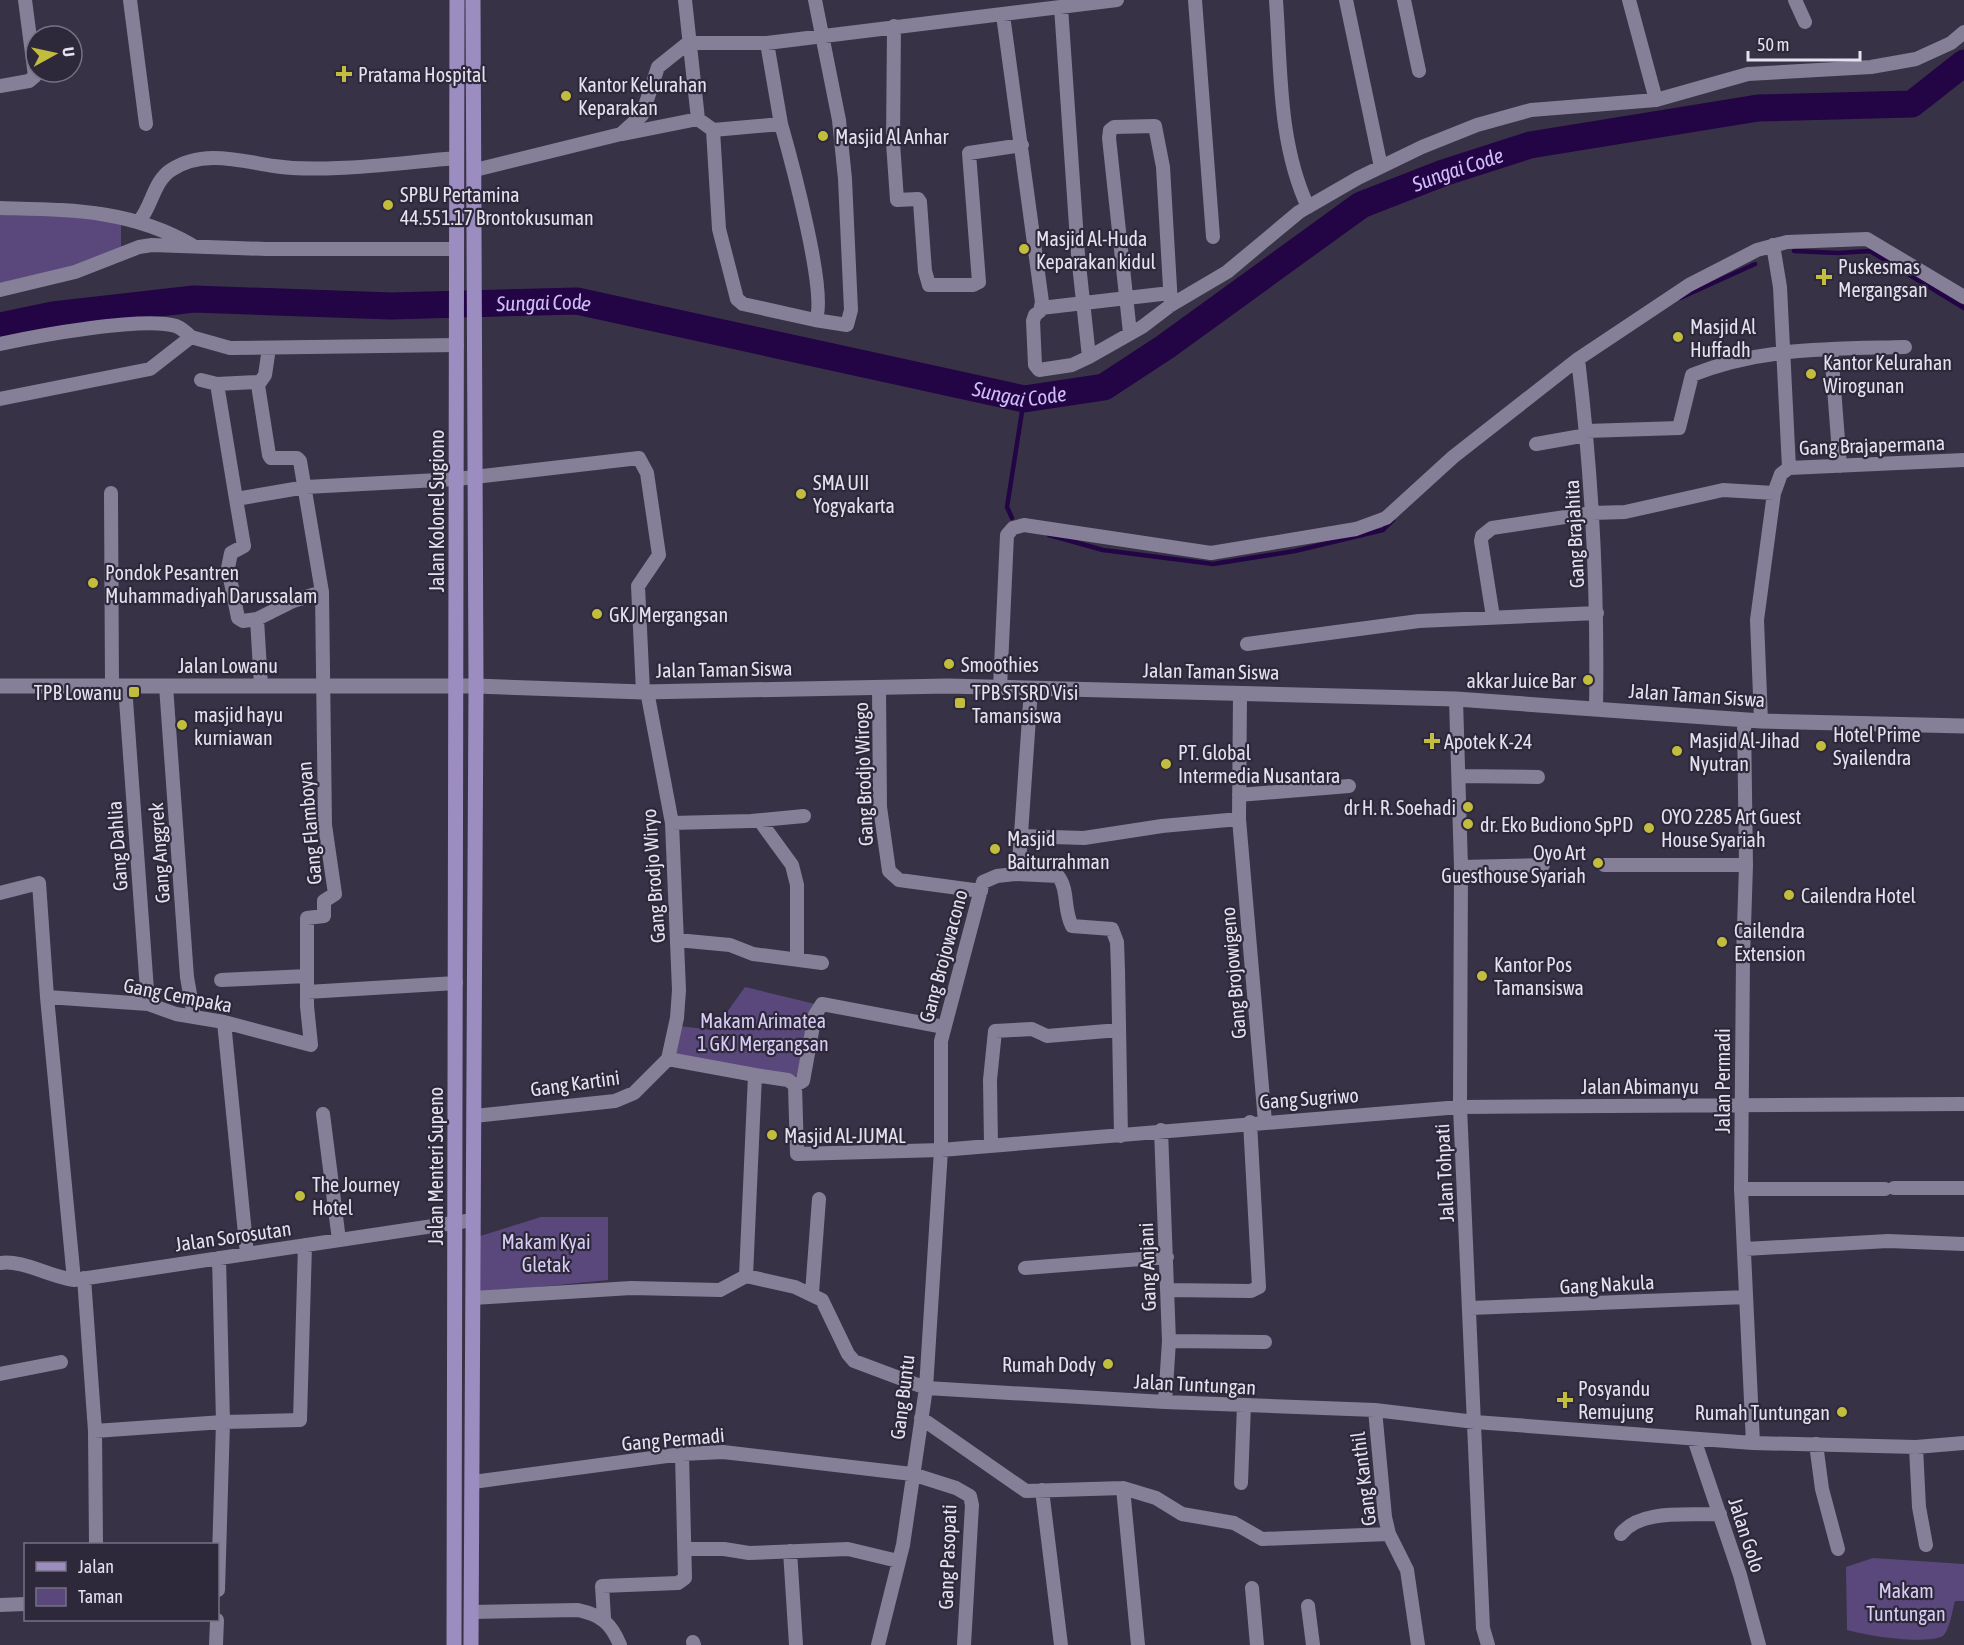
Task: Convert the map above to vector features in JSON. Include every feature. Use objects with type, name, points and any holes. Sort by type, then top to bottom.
[{"type":"main road","points":[[457,0],[457,251]]},
{"type":"main road","points":[[473,0],[475,170]]},
{"type":"main road","points":[[457,152],[473,145]]},
{"type":"main road","name":"Jalan Kolonel Sugiono","points":[[475,170],[476,686]]},
{"type":"main road","name":"Jalan Kolonel Sugiono","points":[[456,686],[457,251]]},
{"type":"main road","name":"Jalan Lowanu","points":[[0,686],[456,686]]},
{"type":"main road","name":"Jalan Taman Siswa","points":[[456,686],[645,692],[879,687],[1240,693],[1456,699],[1761,722],[1964,726]]},
{"type":"main road","name":"Jalan Menteri Supeno","points":[[454,1645],[456,686]]},
{"type":"main road","name":"Jalan Menteri Supeno","points":[[471,1645],[476,686]]},
{"type":"street","points":[[0,86],[29,81],[35,77],[25,0]]},
{"type":"street","points":[[130,0],[146,124]]},
{"type":"street","points":[[685,0],[698,119]]},
{"type":"street","points":[[713,129],[719,229],[737,299],[743,304],[848,325],[851,310],[849,234],[840,132],[815,0]]},
{"type":"street","points":[[621,134],[642,114],[658,67],[688,43],[766,43],[1117,0]]},
{"type":"street","points":[[1195,0],[1214,237]]},
{"type":"street","points":[[1276,0],[1286,138],[1297,182],[1308,207]]},
{"type":"street","points":[[1346,0],[1381,167]]},
{"type":"street","points":[[1404,0],[1419,70]]},
{"type":"street","points":[[1629,0],[1656,100]]},
{"type":"street","points":[[1796,0],[1805,22]]},
{"type":"street","points":[[1061,7],[1089,357]]},
{"type":"street","points":[[1003,15],[1022,145],[1041,308],[1033,321],[1037,370],[1072,365],[1143,327],[1170,299],[1227,272],[1282,224],[1308,207],[1381,167],[1466,129],[1512,114],[1656,100],[1748,75],[1871,67],[1916,59],[1951,43],[1964,32]]},
{"type":"street","points":[[894,26],[893,132],[897,200],[918,199],[920,202],[925,271],[929,285],[973,285],[979,282],[969,153],[1022,145]]},
{"type":"street","points":[[766,43],[781,124],[810,247],[818,294],[819,313],[815,320]]},
{"type":"street","points":[[475,170],[621,134],[698,119],[713,129],[781,124]]},
{"type":"street","points":[[1130,333],[1109,138],[1110,130],[1114,127],[1155,126],[1163,168],[1170,299]]},
{"type":"street","points":[[140,220],[152,202],[159,183],[169,171],[201,160],[232,158],[274,166],[337,168],[457,152]]},
{"type":"street","points":[[0,208],[96,212],[140,220],[167,231],[195,247]]},
{"type":"street","points":[[1000,688],[1007,535],[1013,528],[1024,525],[1211,553],[1356,529],[1386,518],[1453,457],[1578,359],[1689,285],[1757,250],[1787,242],[1867,238],[1964,297]]},
{"type":"street","points":[[0,290],[75,272],[139,247],[165,244],[195,247],[457,251]]},
{"type":"street","points":[[1773,246],[1780,287],[1789,468]]},
{"type":"street","points":[[1041,308],[1126,299],[1170,299]]},
{"type":"street","points":[[0,344],[31,337],[144,323],[176,326],[191,337],[223,347],[269,348],[457,340]]},
{"type":"street","points":[[0,399],[150,369],[191,337]]},
{"type":"street","points":[[1536,444],[1587,433],[1675,430],[1681,425],[1692,375],[1734,359],[1784,351],[1905,347]]},
{"type":"street","points":[[201,380],[217,384],[258,382],[265,375],[269,348]]},
{"type":"street","points":[[1831,349],[1840,466]]},
{"type":"street","name":"Gang Brajahita","points":[[1578,359],[1587,433],[1592,513],[1597,613],[1596,709]]},
{"type":"street","points":[[258,382],[269,457],[299,459],[306,487],[322,592],[324,641],[322,686]]},
{"type":"street","points":[[217,384],[244,546],[231,553],[228,568],[238,618],[243,621],[257,619],[293,601],[322,592]]},
{"type":"street","name":"Gang Brodjo Wiryo","points":[[476,476],[633,457],[643,462],[647,474],[659,555],[639,586],[645,692],[672,823],[679,990],[677,1018],[668,1059]]},
{"type":"street","name":"Gang Brajapermana","points":[[1761,722],[1757,620],[1774,493],[1781,474],[1789,468],[1964,460]]},
{"type":"street","points":[[236,499],[306,487],[476,476]]},
{"type":"street","points":[[1493,617],[1482,536],[1492,528],[1592,513],[1625,512],[1723,490],[1774,493]]},
{"type":"street","name":"Gang Dahlia","points":[[111,494],[118,686],[148,1004]]},
{"type":"street","points":[[1247,644],[1389,623],[1597,613]]},
{"type":"street","points":[[257,619],[261,686]]},
{"type":"street","name":"Gang Anggrek","points":[[166,686],[187,976],[194,1017]]},
{"type":"street","name":"Gang Flamboyan","points":[[311,1045],[307,992],[307,918],[324,916],[324,901],[335,894],[325,825],[322,686]]},
{"type":"street","name":"Gang Brodjo Wirogo","points":[[879,687],[880,807],[889,871],[899,880],[981,891]]},
{"type":"street","points":[[1015,874],[1021,836],[1031,689]]},
{"type":"street","name":"Gang Brojowigeno","points":[[1240,693],[1239,819],[1265,1122]]},
{"type":"street","name":"Jalan Tohpati","points":[[1456,699],[1461,867],[1460,1107],[1484,1628],[1488,1645]]},
{"type":"street","name":"Jalan Permadi","points":[[1744,720],[1746,865],[1741,1105],[1742,1189],[1753,1443]]},
{"type":"street","points":[[1460,776],[1538,777]]},
{"type":"street","points":[[1239,795],[1349,786]]},
{"type":"street","points":[[672,823],[760,821],[804,816]]},
{"type":"street","points":[[1021,836],[1084,838],[1162,826],[1239,819]]},
{"type":"street","points":[[760,821],[792,865],[797,885],[797,958]]},
{"type":"street","points":[[1461,867],[1544,865]]},
{"type":"street","points":[[1604,865],[1746,865]]},
{"type":"street","name":"Gang Brojowacono","points":[[941,1150],[940,1086],[944,1027],[983,882],[1015,874],[1058,876],[1064,884],[1067,916],[1072,926],[1112,929],[1117,942],[1119,1030]]},
{"type":"street","points":[[0,893],[39,882],[47,997],[95,1431],[96,1543]]},
{"type":"street","points":[[677,940],[730,945],[753,954],[822,963]]},
{"type":"street","points":[[221,980],[308,976]]},
{"type":"street","points":[[307,992],[456,983]]},
{"type":"street","name":"Gang Cempaka","points":[[47,997],[148,1004],[176,1014],[224,1023],[311,1045]]},
{"type":"street","points":[[668,1059],[788,1080],[795,1085],[803,1081],[815,1015],[822,1004],[944,1027]]},
{"type":"street","points":[[224,1023],[247,1254]]},
{"type":"street","points":[[991,1145],[990,1080],[995,1032],[1011,1028],[1032,1029],[1047,1035],[1119,1030],[1121,1136]]},
{"type":"street","name":"Gang Kartini","points":[[474,1116],[615,1101],[634,1093],[668,1059]]},
{"type":"street","points":[[746,1276],[755,1075]]},
{"type":"street","name":"Gang Sugriwo","points":[[795,1085],[797,1154],[941,1150],[1121,1136],[1250,1122],[1460,1107]]},
{"type":"street","name":"Jalan Abimanyu","points":[[1460,1107],[1964,1104]]},
{"type":"street","points":[[323,1114],[339,1240]]},
{"type":"street","points":[[1168,1290],[1251,1291],[1259,1287],[1250,1122]]},
{"type":"street","name":"Gang Anjani","points":[[1161,1130],[1169,1341],[1165,1402]]},
{"type":"street","name":"Gang Buntu","points":[[878,1645],[910,1506],[912,1474],[926,1388],[941,1150]]},
{"type":"street","points":[[1742,1189],[1964,1188]]},
{"type":"street","points":[[473,1298],[631,1288],[720,1290],[746,1276],[812,1293],[819,1199]]},
{"type":"street","name":"Jalan Sorosutan","points":[[0,1263],[19,1264],[54,1277],[79,1279],[473,1220]]},
{"type":"street","points":[[1744,1249],[1888,1242],[1964,1244]]},
{"type":"street","points":[[95,1431],[223,1422],[300,1420],[305,1245]]},
{"type":"street","points":[[1025,1268],[1167,1257]]},
{"type":"street","points":[[219,1258],[223,1422],[219,1567]]},
{"type":"street","name":"Jalan Tuntungan","points":[[812,1293],[822,1300],[848,1354],[854,1361],[926,1388],[1244,1406],[1375,1410],[1475,1422],[1753,1443],[1916,1447],[1964,1443]]},
{"type":"street","name":"Gang Nakula","points":[[1471,1308],[1746,1297]]},
{"type":"street","points":[[1169,1341],[1265,1342]]},
{"type":"street","points":[[0,1374],[61,1362]]},
{"type":"street","points":[[1241,1483],[1244,1406]]},
{"type":"street","name":"Gang Kanthil","points":[[1375,1410],[1389,1534],[1407,1570],[1418,1645]]},
{"type":"street","points":[[921,1418],[1026,1491],[1123,1488],[1156,1498],[1182,1514],[1234,1522],[1262,1539],[1389,1534]]},
{"type":"street","name":"Jalan Golo","points":[[1694,1439],[1740,1575],[1759,1645]]},
{"type":"street","points":[[1816,1444],[1822,1489],[1838,1549]]},
{"type":"street","points":[[1916,1447],[1920,1507],[1926,1545]]},
{"type":"street","name":"Gang Permadi","points":[[473,1482],[682,1454],[723,1452],[912,1474]]},
{"type":"street","points":[[620,1645],[604,1618],[602,1586],[683,1581],[685,1549],[682,1454]]},
{"type":"street","name":"Gang Pasopati","points":[[912,1474],[956,1488],[970,1496],[972,1505],[964,1645]]},
{"type":"street","points":[[1123,1488],[1138,1645]]},
{"type":"street","points":[[1042,1490],[1061,1645]]},
{"type":"street","points":[[1622,1534],[1636,1521],[1651,1518],[1719,1515]]},
{"type":"street","points":[[685,1549],[724,1549],[749,1553],[848,1549],[898,1561]]},
{"type":"street","points":[[790,1551],[796,1645]]},
{"type":"street","points":[[1252,1588],[1257,1645]]},
{"type":"street","points":[[0,1605],[24,1604]]},
{"type":"street","points":[[1308,1606],[1313,1645]]},
{"type":"street","points":[[471,1612],[578,1610],[604,1618]]},
{"type":"street","points":[[216,1645],[217,1621]]},
{"type":"green space","points":[[0,210],[121,221],[121,254],[0,288]]},
{"type":"green space","name":"Makam Arimatea 1 GKJ Mergangsan","points":[[745,987],[815,1004],[800,1077],[674,1055],[678,1026],[714,1030]]},
{"type":"green space","name":"Makam Kyai Gletak","points":[[541,1217],[608,1217],[608,1280],[477,1293],[477,1237]]},
{"type":"green space","name":"Makam Tuntungan","points":[[1873,1558],[1964,1564],[1964,1601],[1955,1601],[1943,1636],[1934,1639],[1910,1640],[1847,1630],[1846,1567]]},
{"type":"waterway","name":"Sungai Code","points":[[0,326],[53,315],[194,299],[391,306],[577,301],[1024,399],[1104,387],[1165,347],[1361,205],[1443,173],[1530,145],[1758,108],[1912,104],[1964,63]]},
{"type":"waterway","points":[[1794,251],[1838,253],[1870,251],[1964,308]]},
{"type":"waterway","points":[[1680,298],[1755,264]]},
{"type":"waterway","points":[[1012,518],[1007,507],[1024,399]]},
{"type":"waterway","points":[[1049,535],[1103,550],[1213,564],[1295,551],[1383,530],[1393,520]]},
{"type":"place","name":"Pratama Hospital","points":[[344,74]]},
{"type":"place","name":"Kantor Kelurahan Keparakan","points":[[566,96]]},
{"type":"place","name":"Masjid Al Anhar","points":[[823,136]]},
{"type":"place","name":"SPBU Pertamina 44.551.17 Brontokusuman","points":[[388,205]]},
{"type":"place","name":"Masjid Al-Huda Keparakan kidul","points":[[1024,249]]},
{"type":"place","name":"Puskesmas Mergangsan","points":[[1824,277]]},
{"type":"place","name":"Masjid Al Huffadh","points":[[1678,337]]},
{"type":"place","name":"Kantor Kelurahan Wirogunan","points":[[1811,374]]},
{"type":"place","name":"SMA UII Yogyakarta","points":[[801,494]]},
{"type":"place","name":"Pondok Pesantren Muhammadiyah Darussalam","points":[[93,583]]},
{"type":"place","name":"GKJ Mergangsan","points":[[597,614]]},
{"type":"place","name":"Smoothies","points":[[949,664]]},
{"type":"place","name":"akkar Juice Bar","points":[[1588,680]]},
{"type":"place","name":"TPB Lowanu","points":[[134,692]]},
{"type":"place","name":"TPB STSRD Visi Tamansiswa","points":[[960,703]]},
{"type":"place","name":"masjid hayu kurniawan","points":[[182,725]]},
{"type":"place","name":"Apotek K-24","points":[[1432,741]]},
{"type":"place","name":"Hotel Prime Syailendra","points":[[1821,746]]},
{"type":"place","name":"Masjid Al-Jihad Nyutran","points":[[1677,751]]},
{"type":"place","name":"PT. Global Intermedia Nusantara","points":[[1166,764]]},
{"type":"place","name":"dr H. R. Soehadi","points":[[1468,807]]},
{"type":"place","name":"dr. Eko Budiono SpPD","points":[[1468,824]]},
{"type":"place","name":"OYO 2285 Art Guest House Syariah","points":[[1649,828]]},
{"type":"place","name":"Masjid Baiturrahman","points":[[995,849]]},
{"type":"place","name":"Oyo Art Guesthouse Syariah","points":[[1598,863]]},
{"type":"place","name":"Cailendra Hotel","points":[[1789,895]]},
{"type":"place","name":"Cailendra Extension","points":[[1722,942]]},
{"type":"place","name":"Kantor Pos Tamansiswa","points":[[1482,976]]},
{"type":"place","name":"Masjid AL-JUMAL","points":[[772,1135]]},
{"type":"place","name":"The Journey Hotel","points":[[300,1196]]},
{"type":"place","name":"Rumah Dody","points":[[1108,1364]]},
{"type":"place","name":"Posyandu Remujung","points":[[1565,1400]]},
{"type":"place","name":"Rumah Tuntungan","points":[[1842,1412]]}]
